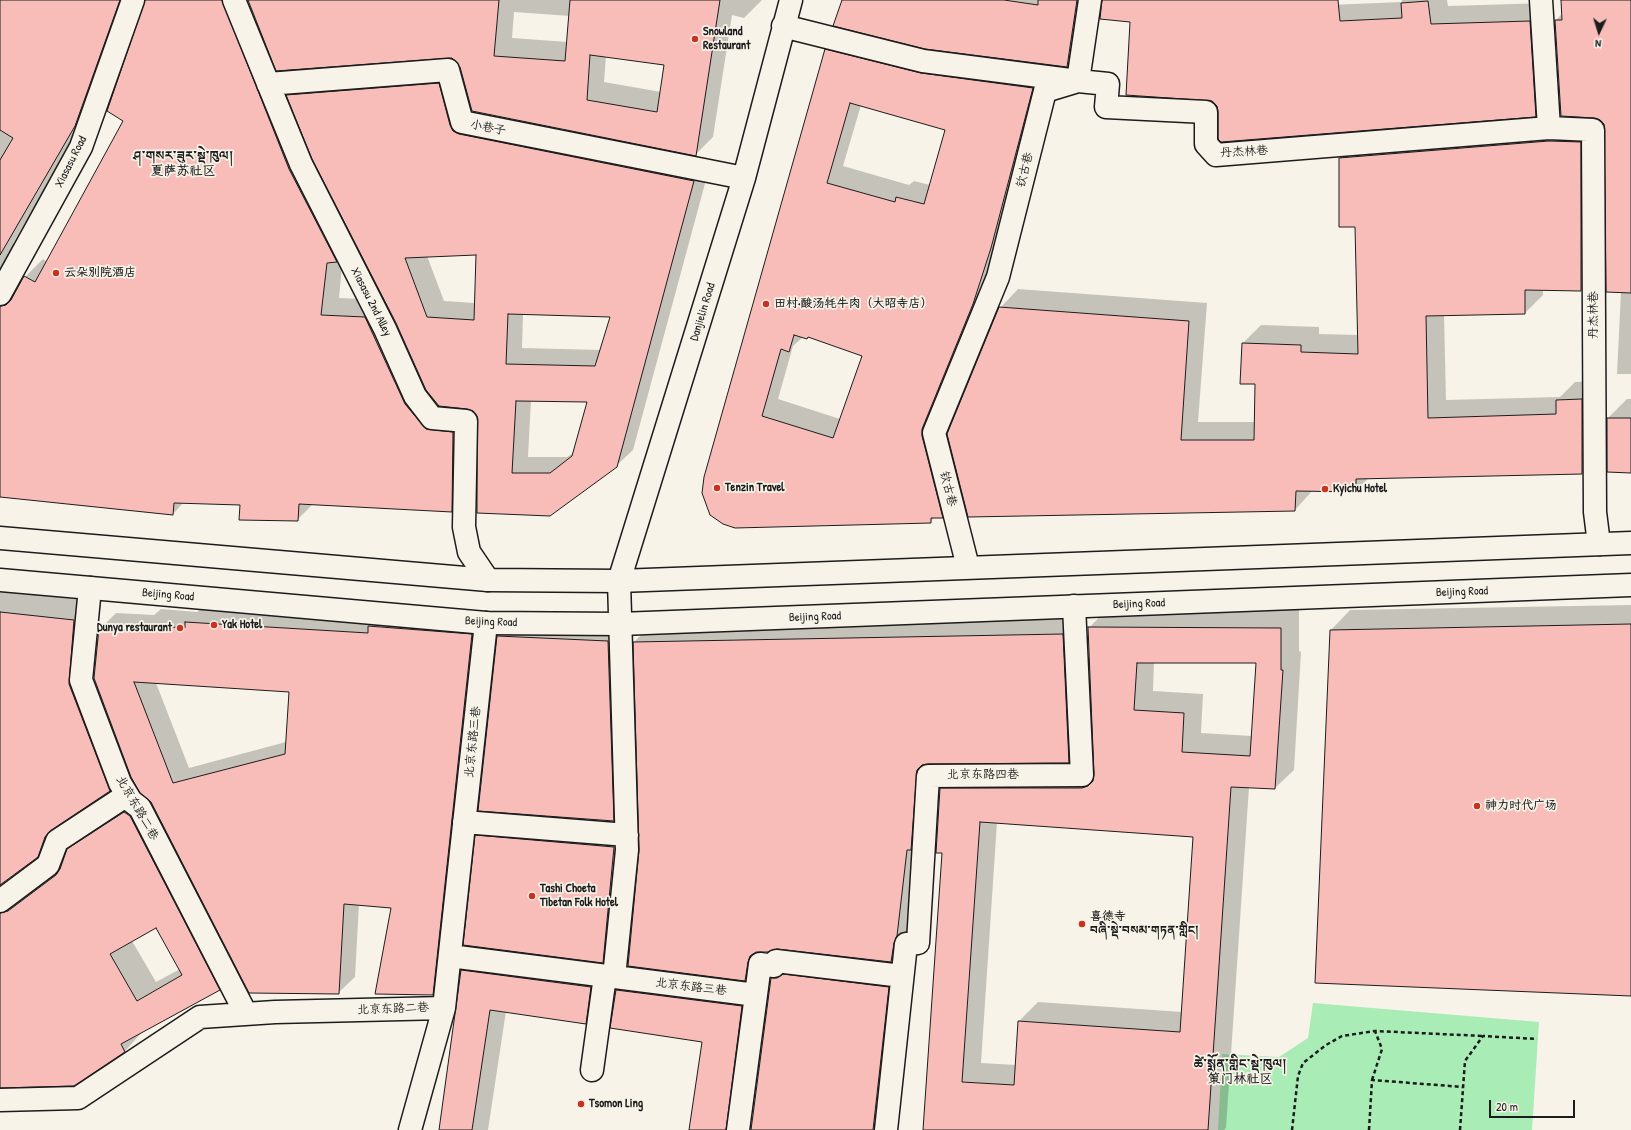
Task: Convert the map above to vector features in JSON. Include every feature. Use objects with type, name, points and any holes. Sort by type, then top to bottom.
[{"type":"street","name":"Xiasasu Road","points":[[0,294],[81,147],[133,0]]},
{"type":"street","name":"Xiasasu 2nd Alley","points":[[234,0],[300,164],[385,329],[415,396],[432,418],[466,421],[464,527],[469,552],[488,580]]},
{"type":"street","name":"Danjielin Road","points":[[592,1070],[610,977],[627,850],[620,581],[744,178],[791,0]]},
{"type":"street","points":[[783,26],[923,61],[1078,81],[1090,0]]},
{"type":"street","points":[[1541,0],[1549,128]]},
{"type":"street","name":"小巷子","points":[[268,84],[448,70],[462,122],[744,178]]},
{"type":"street","name":"丹杰林巷","points":[[1078,81],[1108,84],[1106,107],[1206,112],[1206,144],[1216,155],[1549,128],[1593,130],[1595,512],[1599,544]]},
{"type":"street","name":"钦古巷","points":[[968,568],[934,433],[998,277],[1045,91],[1078,81]]},
{"type":"street","points":[[0,538],[488,580],[620,581],[1631,542]]},
{"type":"street","name":"Beijing Road","points":[[0,580],[486,623],[620,624],[1631,585]]},
{"type":"street","name":"北京东路二巷","points":[[90,588],[80,680],[120,783],[131,801],[140,808],[246,1014]]},
{"type":"street","name":"北京东路四巷","points":[[902,976],[906,944],[918,943],[928,776],[1082,774],[1074,606]]},
{"type":"street","name":"北京东路三巷","points":[[410,1130],[444,1008],[486,623]]},
{"type":"street","points":[[0,901],[48,865],[57,841],[127,795]]},
{"type":"street","points":[[464,822],[627,835]]},
{"type":"street","name":"北京东路三巷","points":[[450,956],[756,995]]},
{"type":"street","points":[[738,1130],[760,964],[774,966],[776,961],[902,976],[886,1130]]},
{"type":"street","name":"北京东路二巷","points":[[0,1100],[78,1098],[200,1017],[246,1014],[444,1008]]},
{"type":"path","points":[[1369,1130],[1372,1080],[1382,1050],[1375,1031]]},
{"type":"path","points":[[1292,1130],[1298,1076],[1303,1063],[1326,1045],[1342,1036],[1375,1031],[1537,1039]]},
{"type":"path","points":[[1460,1130],[1465,1061],[1483,1036]]},
{"type":"path","points":[[1372,1080],[1463,1087]]},
{"type":"green space","points":[[1313,1003],[1539,1022],[1532,1130],[1218,1130],[1222,1054],[1279,1057],[1308,1038]]},
{"type":"building","points":[[0,0],[120,0],[75,126],[0,255],[0,160],[13,138],[0,130]]},
{"type":"building","points":[[145,0],[222,0],[289,169],[337,262],[327,263],[321,315],[365,317],[405,404],[426,429],[453,432],[452,512],[299,504],[298,521],[239,520],[240,505],[174,503],[173,515],[0,497],[0,306],[6,305],[11,300],[24,276],[35,282],[123,121],[107,111]]},
{"type":"building","points":[[248,0],[499,0],[494,56],[565,61],[570,0],[720,0],[696,156],[472,111],[460,67],[452,58],[276,71]],"holes":[[[590,55],[664,65],[657,112],[587,100]]]},
{"type":"building","points":[[842,0],[1004,0],[1038,5],[1038,0],[1077,0],[1067,67],[925,49],[833,26]]},
{"type":"building","points":[[1102,0],[1338,0],[1340,21],[1402,18],[1401,3],[1428,1],[1431,24],[1530,21],[1536,117],[1221,142],[1218,139],[1217,106],[1212,101],[1126,95],[1130,22],[1100,19]]},
{"type":"building","points":[[1561,0],[1631,0],[1631,293],[1606,292],[1604,124],[1600,120],[1594,118],[1561,116],[1555,20],[1562,20]]},
{"type":"building","points":[[825,49],[921,73],[1033,88],[991,248],[973,304],[922,429],[922,436],[943,518],[931,518],[931,523],[735,528],[723,524],[710,515],[702,493],[704,477]],"holes":[[[850,103],[945,130],[924,204],[896,197],[895,202],[827,183]],[[794,335],[807,339],[808,337],[862,356],[833,438],[762,416],[781,349],[789,352]]]},
{"type":"building","points":[[439,83],[450,125],[453,131],[459,134],[694,181],[617,467],[550,516],[477,513],[477,416],[473,411],[467,409],[439,406],[426,390],[396,323],[312,159],[286,95]],"holes":[[[476,255],[474,320],[427,317],[405,258]],[[508,314],[610,317],[595,366],[506,364]],[[516,401],[587,402],[572,456],[550,473],[512,473]]]},
{"type":"building","points":[[1549,141],[1581,142],[1581,291],[1525,290],[1525,314],[1426,316],[1428,418],[1556,414],[1556,400],[1582,399],[1582,474],[1356,479],[1356,492],[1296,491],[1295,511],[968,517],[947,434],[999,307],[1189,321],[1181,440],[1254,440],[1255,384],[1240,384],[1242,343],[1301,345],[1301,352],[1358,354],[1355,227],[1339,227],[1339,158]]},
{"type":"building","points":[[1607,418],[1631,418],[1631,473],[1607,472]]},
{"type":"building","points":[[0,612],[74,620],[69,684],[110,791],[50,831],[45,837],[38,857],[0,885]]},
{"type":"building","points":[[185,622],[368,633],[368,626],[472,634],[433,995],[375,994],[391,908],[344,904],[339,994],[249,993],[151,802],[140,793],[131,777],[94,678],[99,628],[143,632],[144,625],[185,628]],"holes":[[[134,682],[289,692],[285,754],[173,783]]]},
{"type":"building","name":"神力时代广场","points":[[1631,624],[1631,996],[1315,983],[1330,630]]},
{"type":"building","points":[[1088,627],[1281,628],[1281,670],[1283,670],[1275,789],[1231,787],[1208,1130],[923,1130],[942,853],[936,853],[940,788],[1082,788],[1088,786],[1093,781],[1094,774]],"holes":[[[1137,663],[1256,663],[1250,756],[1182,752],[1184,713],[1134,710]],[[980,822],[1193,837],[1180,1032],[1018,1021],[1014,1085],[962,1082]]]},
{"type":"building","points":[[1063,634],[1069,763],[928,764],[922,765],[917,770],[911,850],[907,850],[897,936],[894,943],[891,962],[777,949],[768,952],[756,952],[750,956],[745,981],[628,966],[639,850],[633,642]]},
{"type":"building","points":[[497,636],[608,641],[614,821],[478,811]]},
{"type":"building","points":[[124,812],[130,816],[220,990],[121,1044],[125,1052],[74,1086],[0,1088],[0,913],[8,911],[56,875],[60,869],[67,849]],"holes":[[[156,928],[182,975],[137,1001],[110,954]]]},
{"type":"building","points":[[475,835],[614,847],[603,963],[463,945]]},
{"type":"building","points":[[461,970],[591,987],[586,1024],[490,1010],[472,1130],[439,1130]]},
{"type":"building","points":[[783,974],[889,987],[873,1130],[751,1130],[771,978],[777,978]]},
{"type":"building","points":[[616,990],[742,1006],[726,1130],[689,1130],[702,1042],[610,1028]]},
{"type":"place","name":"Snowland Restaurant","points":[[695,39]]},
{"type":"place","name":"云朵别院酒店","points":[[56,273]]},
{"type":"place","name":"田村·酸汤牦牛肉（大昭寺店）","points":[[766,304]]},
{"type":"place","name":"Tenzin Travel","points":[[717,488]]},
{"type":"place","name":"Kyichu Hotel","points":[[1325,489]]},
{"type":"place","name":"Yak Hotel","points":[[214,625]]},
{"type":"place","name":"Dunya restaurant","points":[[180,628]]},
{"type":"place","name":"神力时代广场","points":[[1477,806]]},
{"type":"place","name":"Tashi Choeta Tibetan Folk Hotel","points":[[532,896]]},
{"type":"place","name":"喜德寺 བཞི་སྡེ་བསམ་གཏན་གླིང།","points":[[1082,924]]},
{"type":"place","name":"Tsomon Ling","points":[[581,1104]]},
{"type":"district","name":"ཤ་གསར་ཟུར་སྡེ་ཁུལ། 夏萨苏社区","points":[[183,164]]},
{"type":"district","name":"ཚེ་སྨོན་གླིང་སྡེ་ཁུལ། 策门林社区","points":[[1240,1072]]}]
